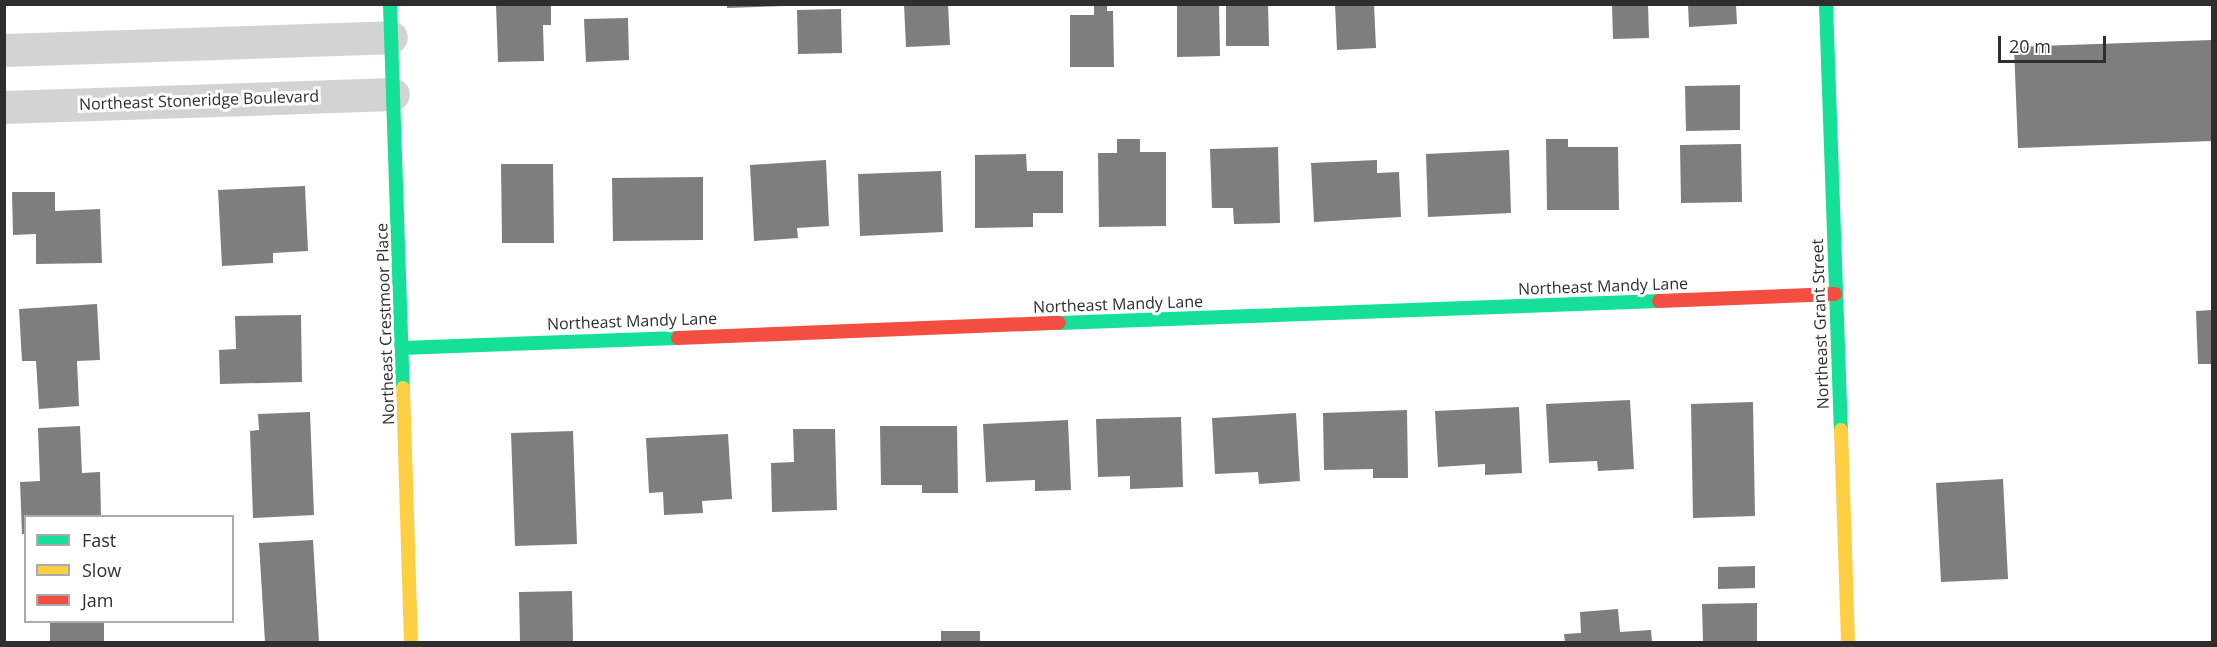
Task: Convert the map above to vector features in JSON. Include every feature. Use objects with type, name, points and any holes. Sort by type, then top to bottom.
[{"type":"street","name":"Northeast Crestmoor Place","points":[[390,4],[411,642]]},
{"type":"street","name":"Northeast Grant Street","points":[[1826,4],[1848,642]]},
{"type":"street","points":[[4,50],[392,37]]},
{"type":"street","name":"Northeast Stoneridge Boulevard","points":[[4,107],[393,94]]},
{"type":"street","name":"Northeast Mandy Lane","points":[[402,348],[1835,294]]},
{"type":"building","points":[[496,4],[551,4],[551,25],[543,25],[544,61],[498,62]]},
{"type":"building","points":[[727,4],[784,4],[784,6],[727,8]]},
{"type":"building","points":[[904,4],[948,4],[950,45],[906,47]]},
{"type":"building","points":[[1094,4],[1107,4],[1107,11],[1113,11],[1114,67],[1070,67],[1070,15],[1094,15]]},
{"type":"building","points":[[1226,4],[1268,4],[1269,46],[1226,46]]},
{"type":"building","points":[[1335,4],[1374,4],[1376,48],[1337,50]]},
{"type":"building","points":[[1612,4],[1648,4],[1649,38],[1613,39]]},
{"type":"building","points":[[1688,4],[1736,4],[1737,24],[1689,27]]},
{"type":"building","points":[[1177,5],[1219,5],[1220,56],[1177,57]]},
{"type":"building","points":[[841,9],[842,53],[798,54],[797,10]]},
{"type":"building","points":[[628,18],[629,60],[586,62],[584,19]]},
{"type":"building","points":[[2212,40],[2212,141],[2018,148],[2014,47]]},
{"type":"building","points":[[1740,85],[1740,130],[1686,131],[1685,86]]},
{"type":"building","points":[[1117,139],[1140,139],[1140,152],[1166,152],[1166,226],[1099,227],[1098,153],[1117,153]]},
{"type":"building","points":[[1546,139],[1568,139],[1568,147],[1618,147],[1619,210],[1547,210]]},
{"type":"building","points":[[1741,144],[1742,202],[1681,203],[1680,145]]},
{"type":"building","points":[[1278,147],[1280,223],[1234,224],[1233,208],[1212,208],[1210,149]]},
{"type":"building","points":[[1509,150],[1511,213],[1428,217],[1426,154]]},
{"type":"building","points":[[1026,154],[1027,171],[1063,171],[1063,213],[1033,213],[1033,227],[975,228],[975,155]]},
{"type":"building","points":[[826,160],[829,226],[797,228],[798,238],[754,241],[750,165]]},
{"type":"building","points":[[1377,160],[1377,173],[1399,172],[1401,217],[1314,222],[1311,163]]},
{"type":"building","points":[[501,164],[553,164],[554,243],[502,243]]},
{"type":"building","points":[[941,171],[943,232],[860,236],[858,174]]},
{"type":"building","points":[[703,177],[703,240],[613,241],[612,178]]},
{"type":"building","points":[[305,186],[308,251],[273,253],[273,263],[222,266],[218,190]]},
{"type":"building","points":[[12,192],[55,192],[55,211],[100,209],[102,263],[36,264],[36,234],[13,235]]},
{"type":"building","points":[[97,304],[100,360],[77,361],[79,406],[39,409],[36,361],[22,361],[19,309]]},
{"type":"building","points":[[2212,310],[2212,364],[2198,364],[2196,311]]},
{"type":"building","points":[[301,315],[302,382],[220,384],[219,350],[236,349],[235,316]]},
{"type":"building","points":[[1630,400],[1634,469],[1598,471],[1597,461],[1549,463],[1546,404]]},
{"type":"building","points":[[1753,402],[1755,516],[1693,518],[1691,404]]},
{"type":"building","points":[[1519,407],[1522,473],[1485,475],[1485,464],[1438,467],[1435,411]]},
{"type":"building","points":[[1407,410],[1408,478],[1373,478],[1373,469],[1324,470],[1323,413]]},
{"type":"building","points":[[310,412],[314,515],[253,518],[250,431],[259,430],[258,414]]},
{"type":"building","points":[[1296,413],[1300,481],[1259,484],[1258,472],[1215,474],[1212,418]]},
{"type":"building","points":[[1181,417],[1183,487],[1130,489],[1130,476],[1098,477],[1096,419]]},
{"type":"building","points":[[1068,420],[1071,490],[1035,491],[1035,480],[986,482],[983,424]]},
{"type":"building","points":[[80,426],[82,473],[100,472],[101,515],[24,515],[24,534],[22,534],[20,482],[40,481],[38,428]]},
{"type":"building","points":[[880,426],[957,426],[958,493],[922,493],[922,485],[881,485]]},
{"type":"building","points":[[793,429],[835,429],[837,510],[772,512],[771,463],[794,462]]},
{"type":"building","points":[[573,431],[577,544],[515,546],[511,433]]},
{"type":"building","points":[[728,434],[732,499],[702,501],[703,513],[664,515],[663,492],[649,493],[646,438]]},
{"type":"building","points":[[2003,479],[2008,579],[1941,582],[1936,483]]},
{"type":"building","points":[[313,540],[319,642],[265,642],[259,543]]},
{"type":"building","points":[[1755,566],[1755,588],[1718,589],[1718,567]]},
{"type":"building","points":[[572,591],[573,642],[520,642],[519,592]]},
{"type":"building","points":[[1757,603],[1757,642],[1703,642],[1702,604]]},
{"type":"building","points":[[1618,609],[1620,632],[1651,630],[1652,642],[1565,642],[1564,634],[1581,633],[1580,612]]},
{"type":"building","points":[[50,623],[104,623],[104,642],[50,642]]},
{"type":"building","points":[[941,631],[980,631],[980,642],[941,642]]},
{"type":"traffic: fast","points":[[390,4],[403,388]]},
{"type":"traffic: fast","points":[[1826,4],[1841,430]]},
{"type":"traffic: fast","points":[[1059,323],[1659,301]]},
{"type":"traffic: fast","points":[[402,348],[678,338]]},
{"type":"traffic: slow","points":[[403,388],[411,642]]},
{"type":"traffic: slow","points":[[1841,430],[1848,642]]},
{"type":"traffic: jam","points":[[1659,301],[1835,294]]},
{"type":"traffic: jam","points":[[678,338],[1059,323]]}]
